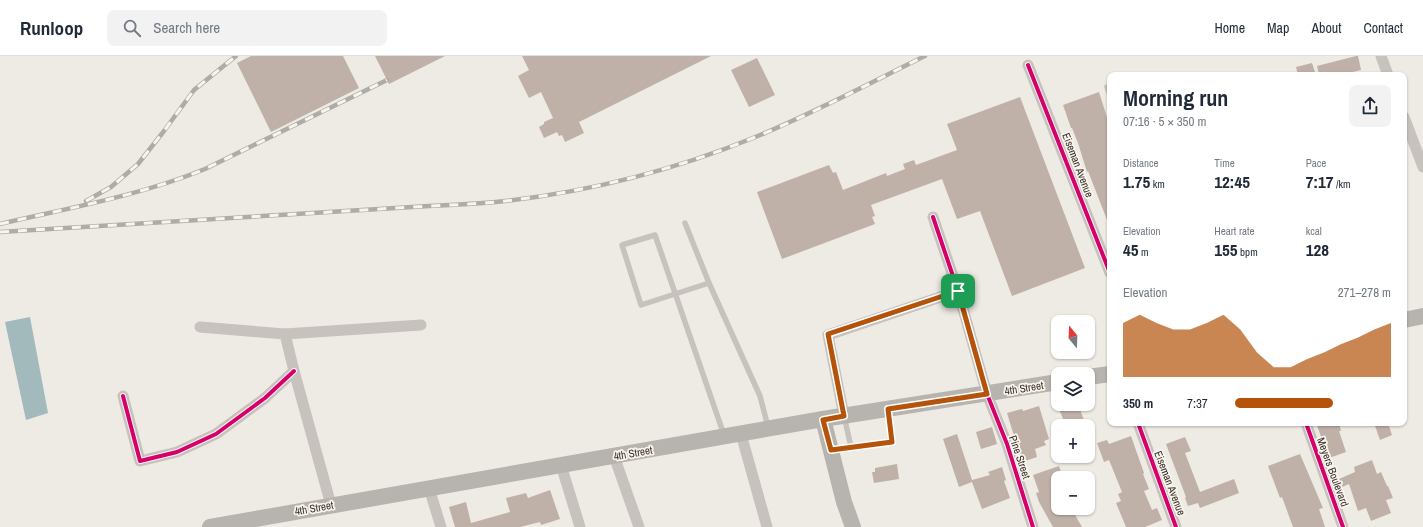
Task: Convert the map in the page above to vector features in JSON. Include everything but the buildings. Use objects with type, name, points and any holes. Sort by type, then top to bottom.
[{"type":"main road","points":[[1407,319],[1423,316]]},
{"type":"main road","points":[[1095,376],[1107,374]]},
{"type":"main road","name":"4th Street","points":[[210,527],[818,420],[1051,383]]},
{"type":"main road","points":[[818,420],[831,450],[852,527]]},
{"type":"main road","points":[[818,420],[833,499],[842,527]]},
{"type":"street","points":[[1381,56],[1387,72]]},
{"type":"street","name":"Eiseman Avenue","points":[[1028,65],[1107,265]]},
{"type":"street","points":[[1407,125],[1423,167]]},
{"type":"street","name":"Pine Street","points":[[934,217],[958,291],[987,394],[1007,444],[1033,527]]},
{"type":"street","points":[[844,416],[828,334],[958,291]]},
{"type":"street","points":[[200,327],[285,334],[421,325]]},
{"type":"street","points":[[285,334],[331,505]]},
{"type":"street","points":[[123,396],[140,461],[177,452],[216,434],[265,398],[294,371]]},
{"type":"street","name":"Eiseman Avenue","points":[[1139,426],[1176,527]]},
{"type":"street","name":"Meyers Boulevard","points":[[1307,426],[1343,527]]},
{"type":"street","points":[[741,434],[767,527]]},
{"type":"street","points":[[614,456],[639,527]]},
{"type":"street","points":[[561,465],[580,527]]},
{"type":"street","points":[[429,488],[441,527]]},
{"type":"lane","points":[[686,223],[709,283],[760,396],[769,429]]},
{"type":"lane","points":[[709,283],[676,294],[641,305],[622,245],[655,235],[676,294],[725,437]]},
{"type":"lane","points":[[831,450],[892,442],[888,409]]},
{"type":"lane","points":[[844,416],[850,448]]},
{"type":"water","points":[[30,317],[48,413],[26,420],[5,322]]},
{"type":"railway","points":[[86,201],[111,187],[138,164],[194,90],[236,56]]},
{"type":"railway","points":[[0,232],[496,202],[561,193],[627,179],[691,161],[722,150],[797,119],[925,56]]},
{"type":"railway","points":[[0,224],[104,201],[155,187],[205,169],[387,80]]},
{"type":"cycle path","points":[[1028,65],[1107,265]]},
{"type":"cycle path","points":[[933,217],[958,291],[987,394],[1007,444],[1033,527]]},
{"type":"cycle path","points":[[844,416],[828,335],[958,291]]},
{"type":"cycle path","points":[[123,396],[140,461],[177,452],[216,434],[265,398],[294,371]]},
{"type":"cycle path","points":[[1139,426],[1176,527]]},
{"type":"cycle path","points":[[1307,426],[1343,527]]},
{"type":"route","points":[[958,291],[987,394],[888,409],[892,442],[831,450],[823,420],[844,416],[828,334],[958,291]]}]
